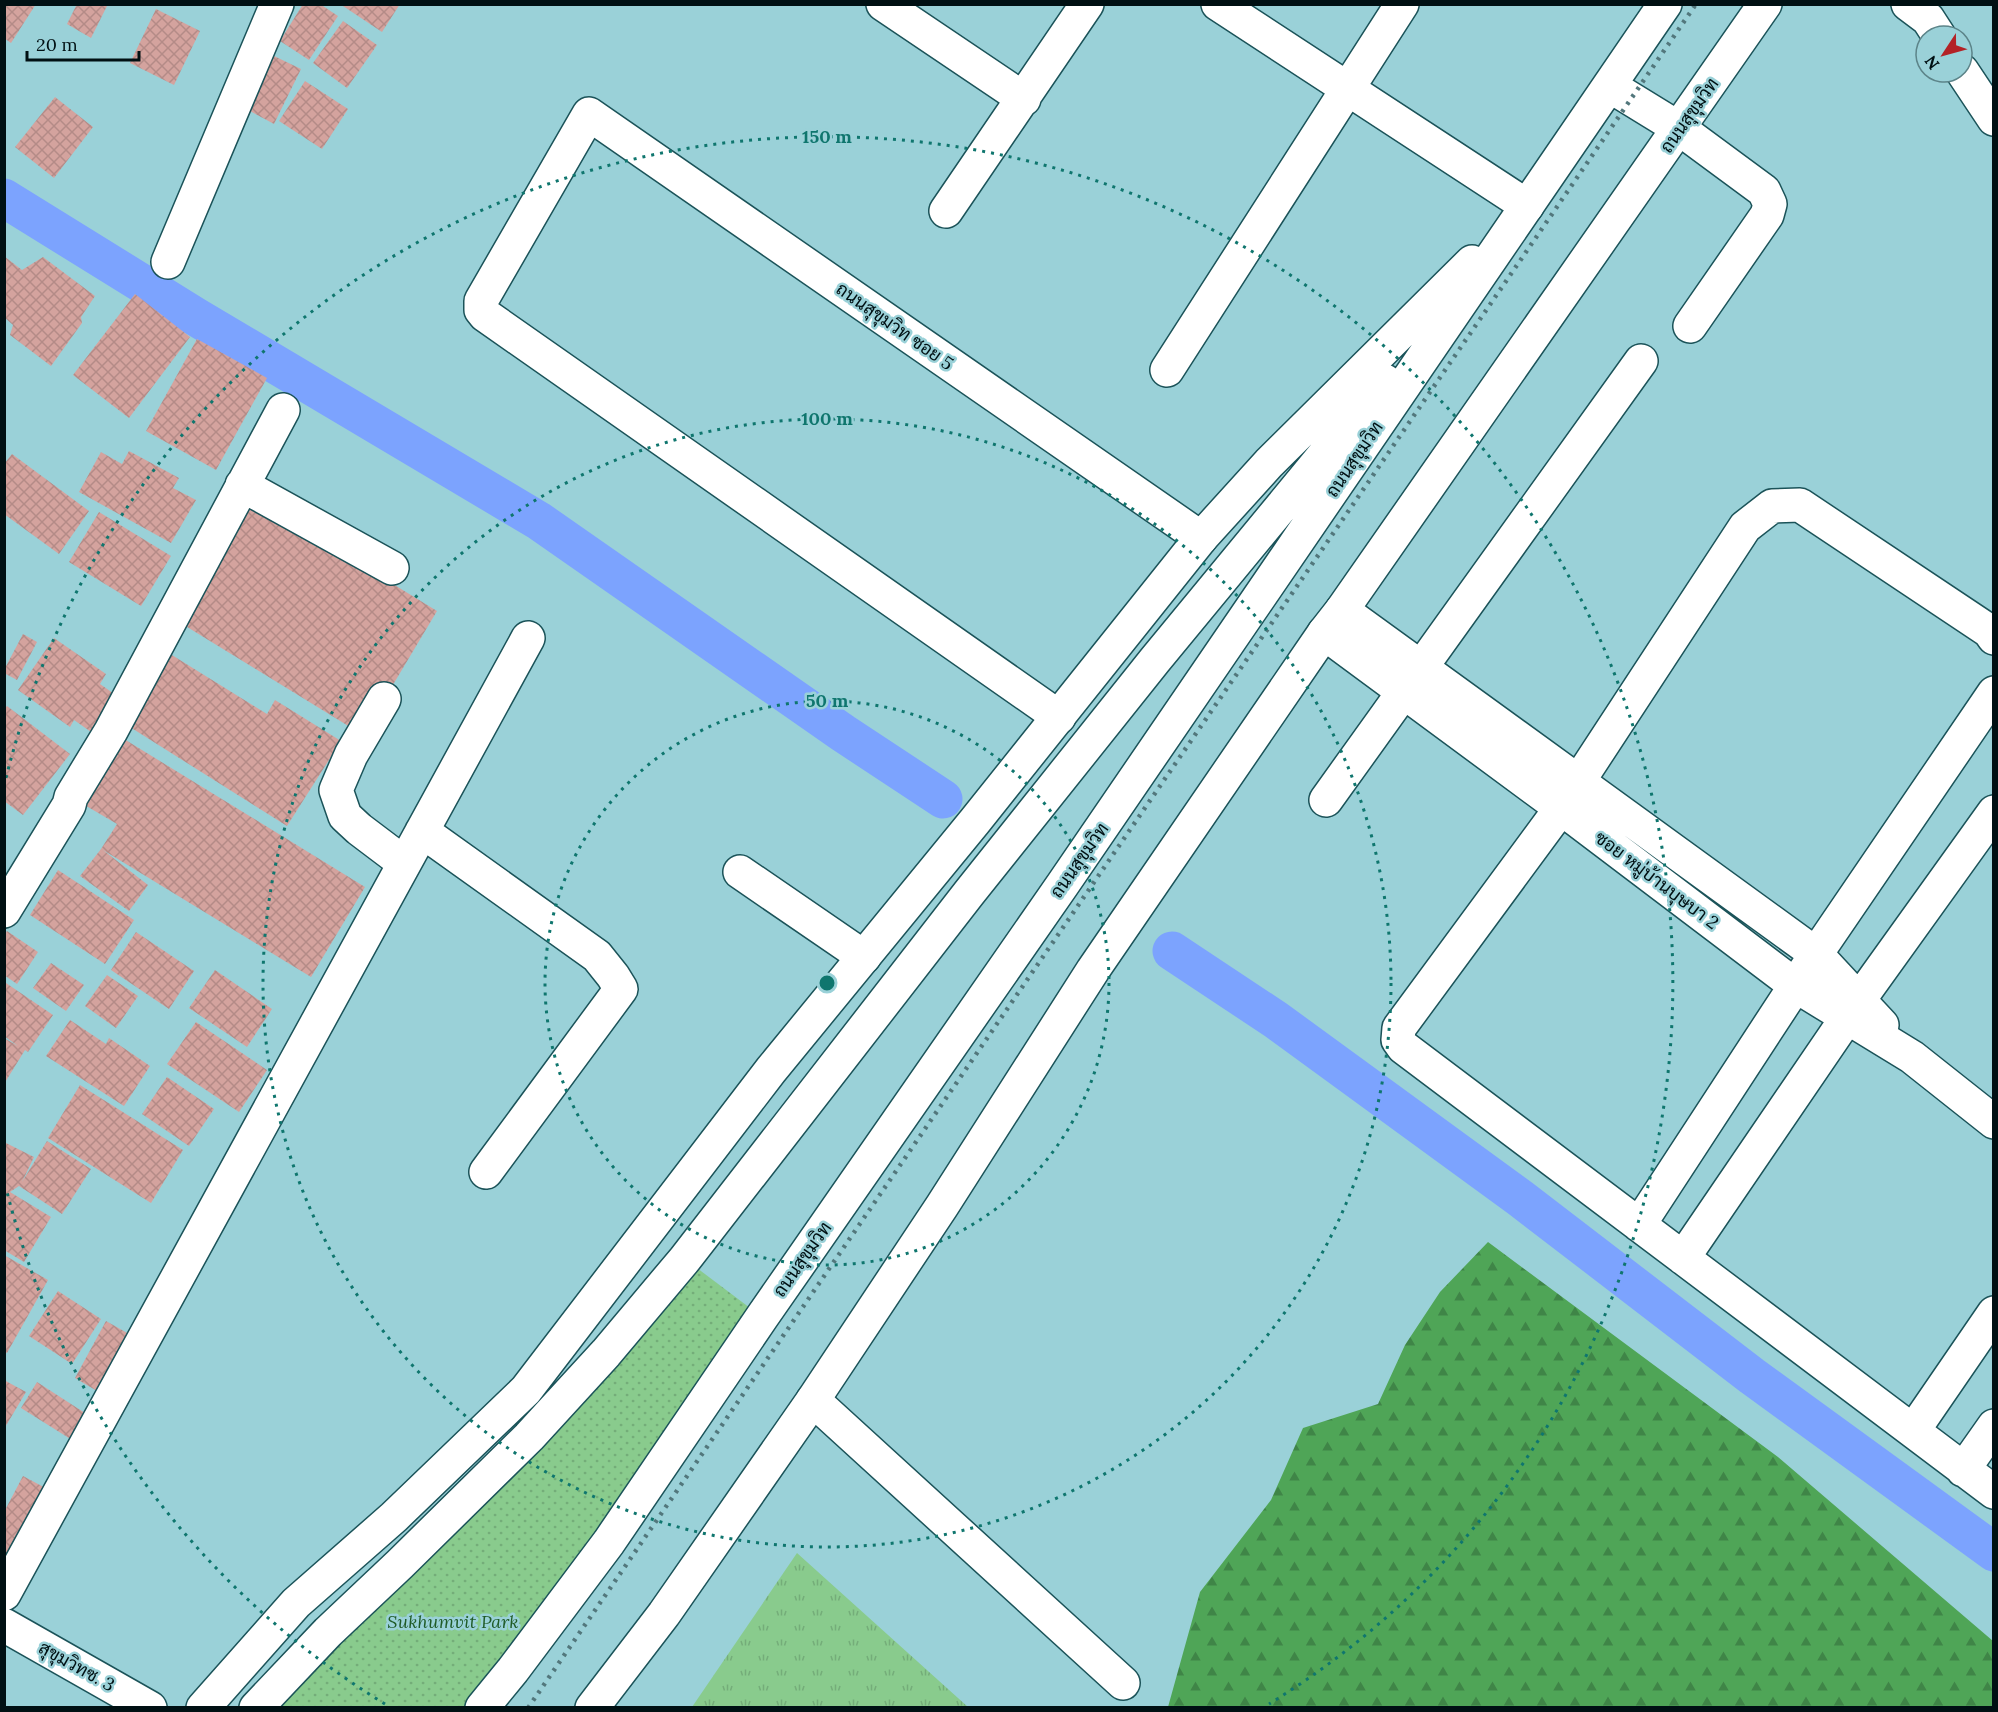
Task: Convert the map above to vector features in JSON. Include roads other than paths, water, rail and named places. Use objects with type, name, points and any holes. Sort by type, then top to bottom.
[{"type":"main road","points":[[168,262],[277,4]]},
{"type":"main road","points":[[883,4],[1024,99]]},
{"type":"main road","points":[[946,211],[1087,4]]},
{"type":"main road","points":[[203,1707],[296,1603],[394,1517],[526,1389],[771,1070],[1059,717],[1201,538],[1269,463],[1524,210],[1348,88],[1218,4]]},
{"type":"main road","points":[[1167,370],[1402,4]]},
{"type":"main road","name":"ถนนสุขุมวิท","points":[[482,1707],[513,1670],[609,1542],[1665,4]]},
{"type":"main road","name":"ถนนสุขุมวิท","points":[[592,1707],[664,1614],[813,1400],[942,1206],[1093,970],[1333,621],[1766,4]]},
{"type":"main road","points":[[1908,4],[1928,18],[1932,24]]},
{"type":"main road","points":[[1971,84],[1994,119]]},
{"type":"main road","points":[[1610,86],[1680,129],[1764,191],[1770,204],[1767,215],[1690,326]]},
{"type":"main road","name":"ถนนสุขุมวิท ซอย 5","points":[[1059,717],[481,310],[481,301],[589,114],[1201,538]]},
{"type":"main road","points":[[256,1707],[328,1632],[529,1437],[606,1353],[671,1276],[969,893],[1155,660],[1410,350],[1491,260]]},
{"type":"main road","points":[[1326,800],[1641,361]]},
{"type":"main road","points":[[4,911],[111,731],[283,410]]},
{"type":"main road","points":[[242,485],[392,568]]},
{"type":"main road","points":[[1994,638],[1989,631],[1800,505],[1772,506],[1745,526],[1561,808],[1399,1028],[1398,1040],[1403,1047],[1994,1492]]},
{"type":"main road","points":[[1333,621],[1413,680],[1579,781],[1816,954],[1854,1009]]},
{"type":"main road","points":[[4,1594],[528,638]]},
{"type":"main road","name":"ซอย หมู่บ้านบุษบา 2","points":[[1413,680],[1561,808],[1796,986],[1854,1009],[1994,1122]]},
{"type":"main road","points":[[1639,1225],[1816,954],[1994,693]]},
{"type":"main road","points":[[384,699],[351,755],[336,790],[345,816],[404,863]]},
{"type":"main road","points":[[1683,1258],[1854,1009],[1994,812]]},
{"type":"main road","points":[[422,831],[597,956],[614,976],[621,989],[486,1172]]},
{"type":"main road","points":[[740,872],[864,957]]},
{"type":"main road","points":[[1913,1431],[1994,1313]]},
{"type":"main road","points":[[813,1400],[1123,1683]]},
{"type":"main road","points":[[1964,1470],[1994,1426]]},
{"type":"main road","name":"สุขุมวิทซ. 3","points":[[4,1625],[150,1707]]},
{"type":"waterway","points":[[4,198],[196,317],[539,521],[843,733],[943,799]]},
{"type":"waterway","points":[[1172,951],[1276,1020],[1520,1198],[1752,1376],[1994,1552]]},
{"type":"railway","points":[[528,1708],[1696,4]]},
{"type":"park label","name":"Sukhumvit Park","points":[[453,1621]]}]
